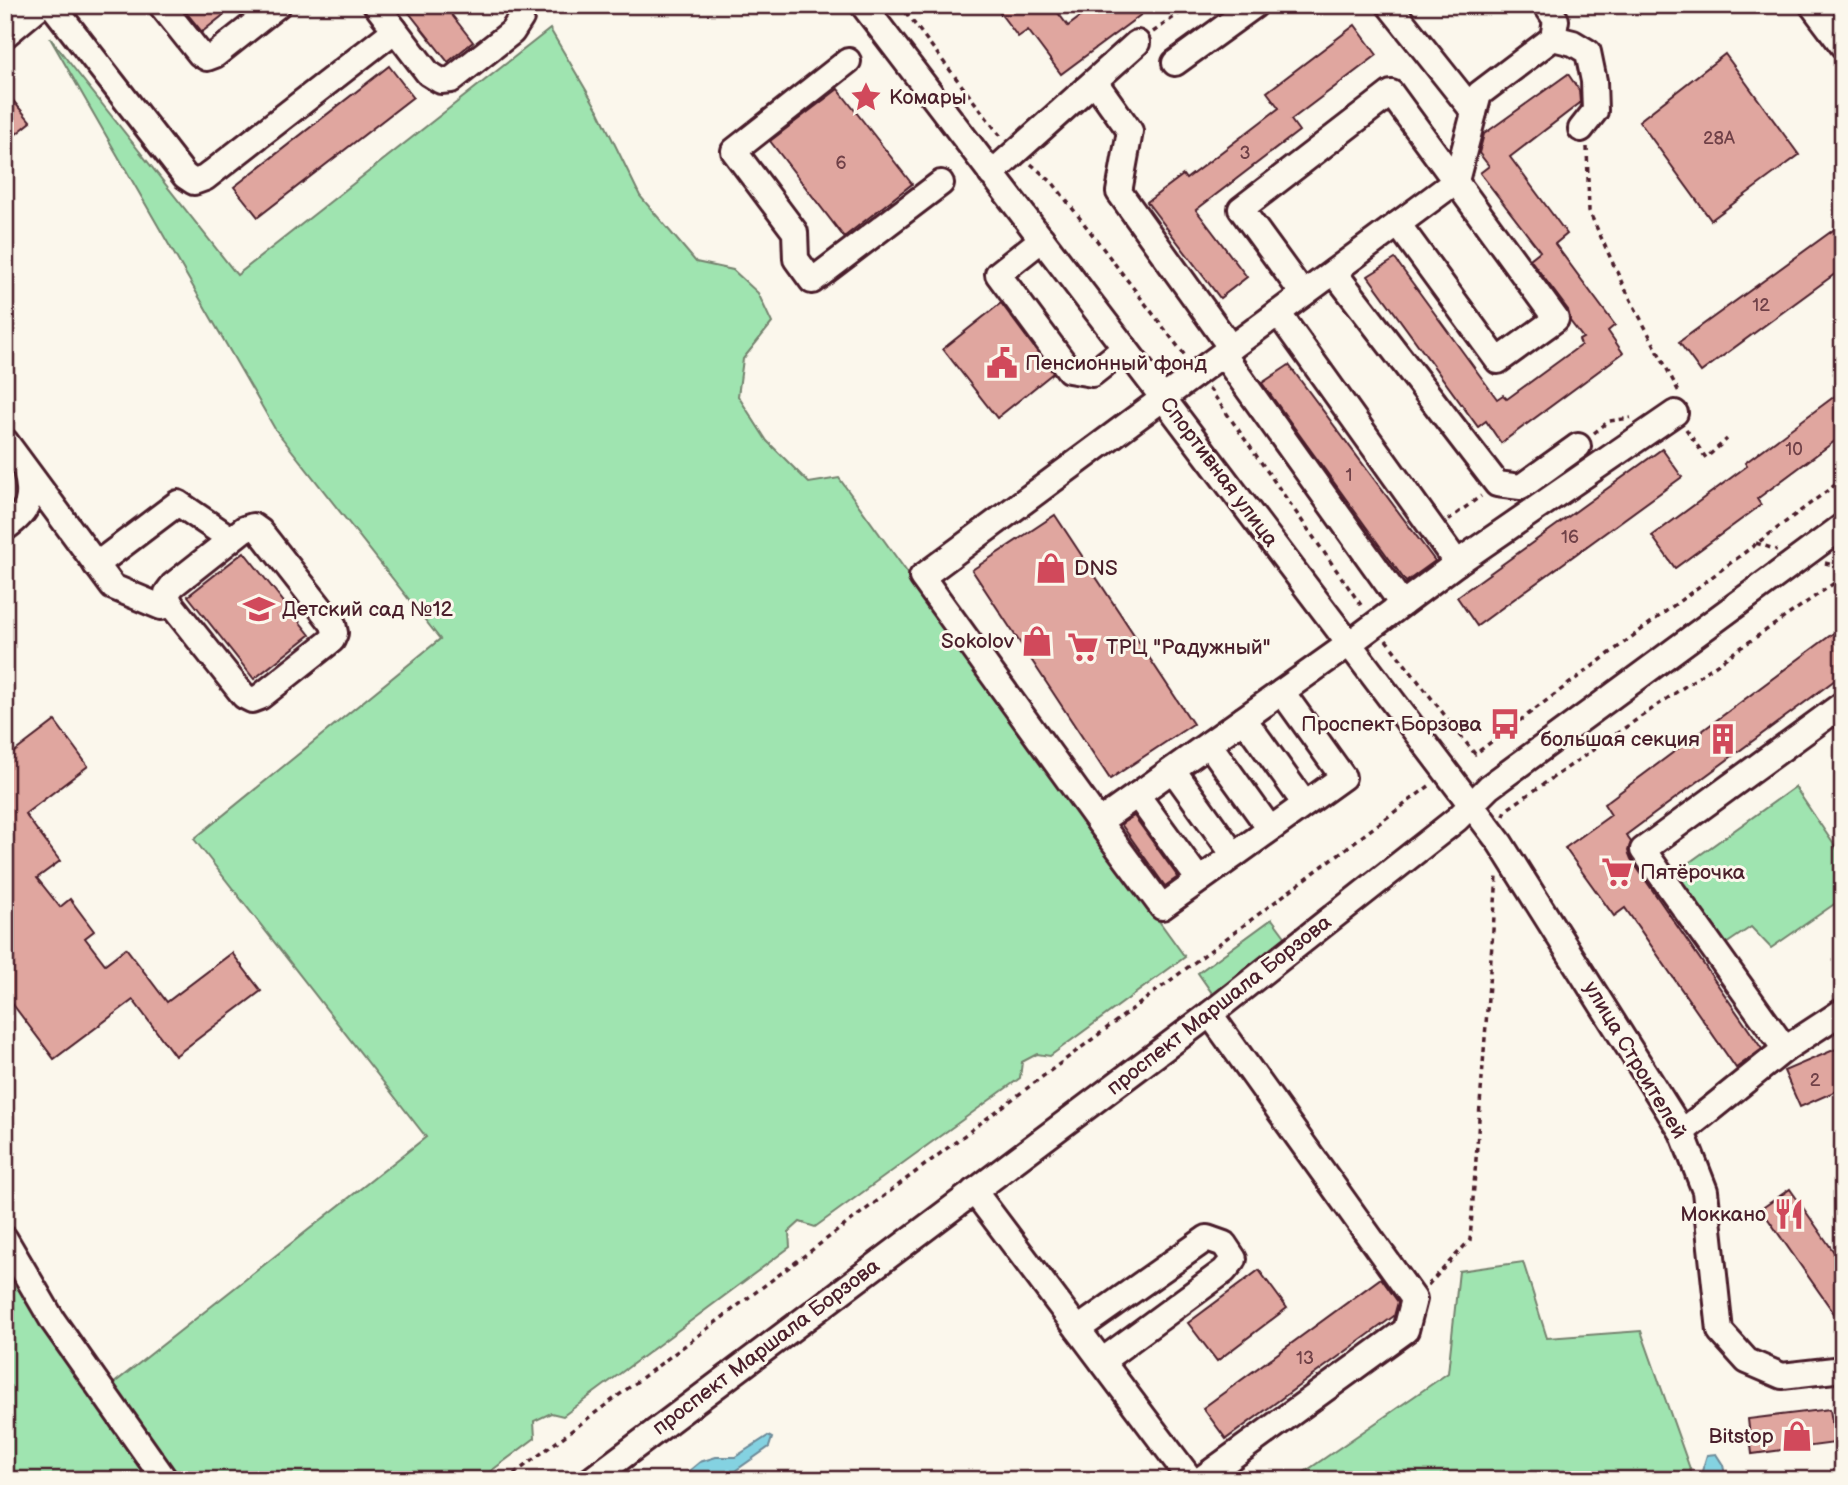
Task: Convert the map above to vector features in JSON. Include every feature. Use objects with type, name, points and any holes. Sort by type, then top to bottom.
[{"type":"street","points":[[5,35],[41,5]]},
{"type":"street","points":[[52,5],[185,176],[194,182],[205,178],[395,30]]},
{"type":"street","points":[[161,5],[200,54],[207,58],[215,55],[278,5]]},
{"type":"street","points":[[376,5],[428,74],[441,81],[451,80],[512,32],[521,19],[518,5]]},
{"type":"street","name":"Спортивная улица","points":[[863,5],[1471,806]]},
{"type":"street","points":[[1175,63],[1255,5]]},
{"type":"street","points":[[1389,5],[1474,112]]},
{"type":"street","points":[[1282,692],[1343,777],[1162,907],[922,577],[1456,181],[1479,94],[1553,38],[1556,20],[1546,5]]},
{"type":"street","points":[[1812,5],[1843,46]]},
{"type":"street","points":[[1553,38],[1573,43],[1588,52],[1594,81],[1595,111],[1581,129]]},
{"type":"street","points":[[991,174],[1137,43]]},
{"type":"street","points":[[848,61],[734,151],[795,232],[796,259],[812,281],[941,183]]},
{"type":"street","points":[[1095,82],[1130,131],[1119,192],[1402,604]]},
{"type":"street","points":[[1303,295],[1241,209],[1391,93],[1556,319],[1498,361],[1398,224]]},
{"type":"street","points":[[1042,239],[998,274],[1069,370],[1092,374],[1125,348]]},
{"type":"street","points":[[1334,272],[1497,484],[1521,487],[1577,446]]},
{"type":"street","points":[[1278,313],[1457,563]]},
{"type":"street","points":[[1099,822],[1349,644],[1457,563],[1675,413]]},
{"type":"street","points":[[5,441],[113,587],[161,607],[170,603]]},
{"type":"street","points":[[5,528],[18,519],[27,507],[30,490],[25,466]]},
{"type":"street","points":[[96,565],[178,503],[231,539]]},
{"type":"street","points":[[253,526],[260,531],[333,624],[335,633],[332,640],[260,697],[252,700],[244,696],[170,603],[167,593],[231,539],[253,526]]},
{"type":"street","name":"проспект Маршала Борзова","points":[[591,1480],[1210,1014],[1471,806],[1489,787],[1843,526]]},
{"type":"street","points":[[1785,1049],[1643,850],[1843,704]]},
{"type":"street","points":[[1244,719],[1305,804]]},
{"type":"street","points":[[1209,744],[1270,829]]},
{"type":"street","points":[[1172,770],[1234,855]]},
{"type":"street","points":[[1137,795],[1199,880]]},
{"type":"street","name":"улица Строителей","points":[[1471,806],[1500,843],[1682,1132],[1705,1191],[1720,1331],[1747,1361],[1782,1376],[1843,1369]]},
{"type":"street","points":[[1682,1132],[1785,1049],[1843,1011]]},
{"type":"street","points":[[1200,1480],[1406,1330],[1414,1299],[1210,1014]]},
{"type":"street","points":[[974,1191],[1191,1480]]},
{"type":"street","points":[[1078,1329],[1208,1238],[1224,1244],[1234,1259],[1224,1272],[1102,1362]]},
{"type":"street","points":[[5,1239],[53,1321],[165,1480]]},
{"type":"path","points":[[1137,43],[1191,5]]},
{"type":"path","points":[[1581,129],[1587,137],[1589,211],[1622,283],[1680,391],[1675,413],[1706,458],[1727,439]]},
{"type":"path","points":[[1475,754],[1843,479]]},
{"type":"path","points":[[1434,531],[1497,484]]},
{"type":"path","points":[[1414,1299],[1470,1240],[1500,843],[1506,810],[1843,577]]},
{"type":"path","points":[[506,1480],[1429,786]]},
{"type":"green space","points":[[550,29],[599,112],[640,196],[696,262],[733,270],[758,293],[772,323],[743,359],[738,396],[767,441],[809,483],[839,478],[1185,957],[1050,1056],[1037,1054],[1022,1062],[1020,1078],[815,1227],[800,1222],[789,1232],[790,1247],[563,1416],[551,1413],[534,1421],[535,1438],[479,1480],[181,1480],[113,1384],[426,1137],[194,839],[440,639],[275,429],[50,38],[237,275]]},
{"type":"green space","points":[[1795,787],[1843,858],[1843,898],[1771,948],[1751,927],[1720,948],[1669,877]]},
{"type":"green space","points":[[1272,919],[1289,942],[1214,996],[1198,973]]},
{"type":"green space","points":[[1523,1262],[1547,1338],[1641,1331],[1694,1480],[1293,1480],[1448,1373],[1459,1271]]},
{"type":"green space","points":[[5,1263],[15,1282],[150,1480],[5,1480]]},
{"type":"water","points":[[768,1436],[772,1438],[769,1447],[722,1480],[678,1480],[700,1462],[716,1457],[735,1457]]},
{"type":"water","points":[[1716,1454],[1723,1465],[1726,1480],[1704,1480],[1702,1471],[1707,1455]]},
{"type":"building","points":[[180,5],[236,5],[202,32]]},
{"type":"building","points":[[403,5],[444,5],[473,42],[448,62]]},
{"type":"building","points":[[994,5],[1052,5],[1068,26],[1096,5],[1154,5],[1061,74],[1028,30],[1018,37]]},
{"type":"building","points":[[1355,25],[1377,55],[1291,120],[1299,131],[1196,210],[1247,277],[1220,298],[1147,202],[1183,175],[1186,179],[1279,108],[1267,92]]},
{"type":"building","points":[[1725,54],[1799,155],[1711,220],[1639,121]]},
{"type":"building","points":[[389,66],[413,97],[258,217],[234,187]]},
{"type":"building","points":[[1568,74],[1579,90],[1580,103],[1510,157],[1567,234],[1555,244],[1615,325],[1608,331],[1623,353],[1501,443],[1486,421],[1478,427],[1368,276],[1395,259],[1497,399],[1503,395],[1507,399],[1581,345],[1579,340],[1583,338],[1570,321],[1568,310],[1530,259],[1540,251],[1480,173],[1489,166],[1479,153],[1484,134]]},
{"type":"building","points":[[838,89],[912,184],[844,237],[770,141]]},
{"type":"building","points":[[5,91],[31,122],[5,143]]},
{"type":"building","points":[[1843,223],[1843,268],[1701,372],[1679,342]]},
{"type":"building","points":[[1001,303],[1053,373],[997,418],[943,349]]},
{"type":"building","points":[[1289,365],[1435,561],[1406,582],[1262,383]]},
{"type":"building","points":[[1843,390],[1843,435],[1757,499],[1761,505],[1675,568],[1652,536]]},
{"type":"building","points":[[1662,449],[1682,477],[1477,626],[1457,597]]},
{"type":"building","name":"ТРЦ \"Радужный\"","points":[[1055,515],[1193,724],[1110,779],[972,570]]},
{"type":"building","points":[[244,552],[310,635],[254,679],[188,596]]},
{"type":"building","points":[[1843,626],[1843,674],[1626,835],[1631,842],[1628,851],[1631,859],[1762,1049],[1736,1068],[1625,908],[1614,916],[1565,848],[1611,815],[1604,804]]},
{"type":"building","points":[[55,721],[88,766],[25,814],[60,861],[37,878],[60,907],[70,899],[94,931],[85,938],[105,964],[126,948],[167,1002],[232,953],[261,991],[175,1056],[133,1000],[54,1059],[5,994],[5,846],[11,841],[5,833],[5,759]]},
{"type":"building","points":[[1134,816],[1178,877],[1165,886],[1121,824]]},
{"type":"building","points":[[1843,1046],[1843,1088],[1800,1107],[1784,1071]]},
{"type":"building","points":[[1790,1189],[1843,1265],[1843,1326],[1761,1209]]},
{"type":"building","points":[[1259,1270],[1287,1308],[1217,1361],[1188,1323]]},
{"type":"building","points":[[1381,1278],[1398,1302],[1394,1316],[1226,1439],[1203,1408]]},
{"type":"building","points":[[1830,1409],[1835,1443],[1752,1454],[1748,1419]]},
{"type":"place","name":"Комары","points":[[866,97]]},
{"type":"place","name":"Пенсионный фонд","points":[[1002,363]]},
{"type":"place","name":"DNS","points":[[1051,568]]},
{"type":"place","name":"Детский сад №12","points":[[259,609]]},
{"type":"place","name":"Sokolov","points":[[1037,641]]},
{"type":"place","name":"ТРЦ \"Радужный\"","points":[[1083,647]]},
{"type":"place","name":"Проспект Борзова","points":[[1505,724]]},
{"type":"place","name":"большая секция","points":[[1723,739]]},
{"type":"place","name":"Пятёрочка","points":[[1617,872]]},
{"type":"place","name":"Моккано","points":[[1789,1214]]},
{"type":"place","name":"Bitstop","points":[[1797,1436]]}]
